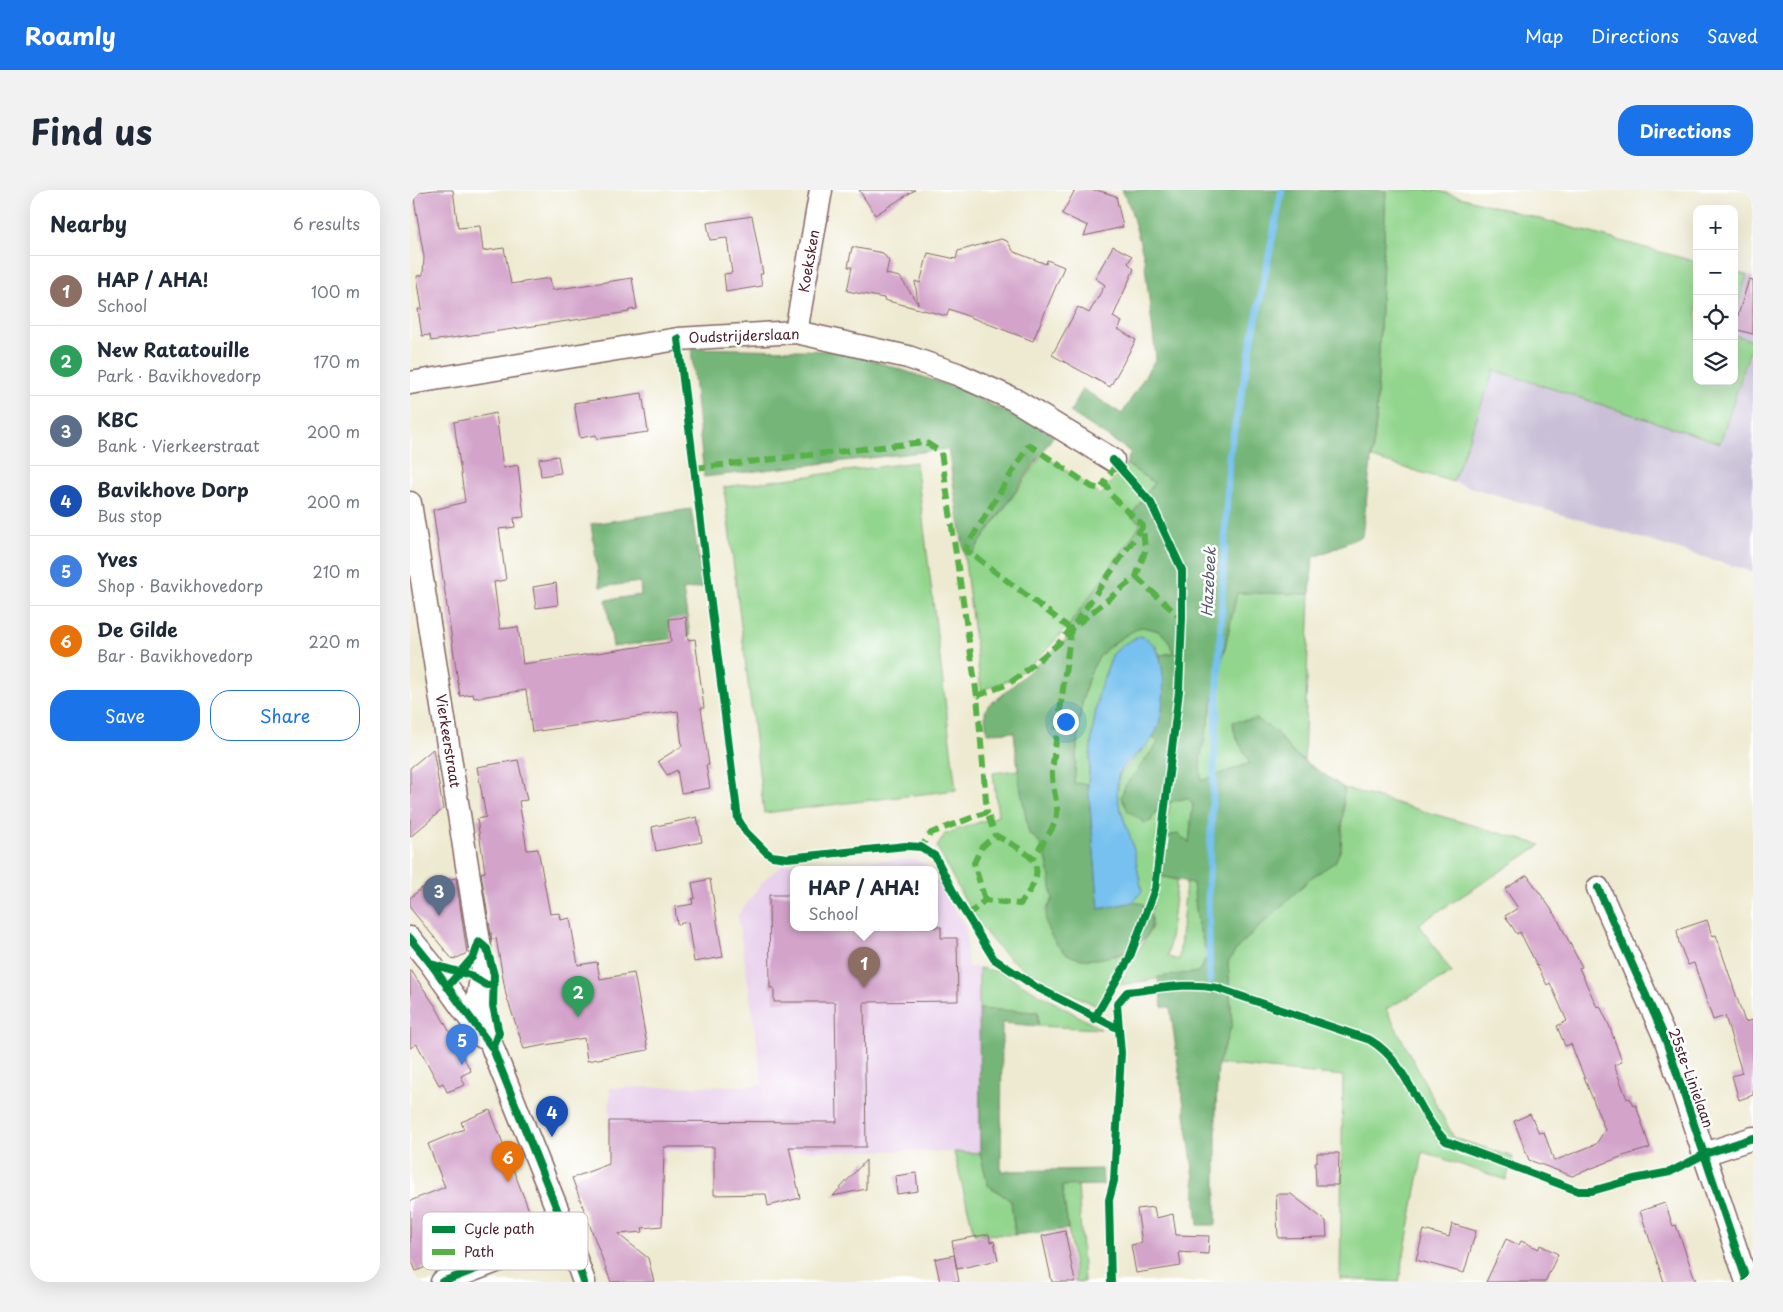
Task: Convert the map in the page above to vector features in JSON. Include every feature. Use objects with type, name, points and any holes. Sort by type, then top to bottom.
[{"type":"street","name":"Koeksken","points":[[796,332],[821,190]]},
{"type":"street","name":"Oudstrijderslaan","points":[[410,383],[678,339],[796,332],[908,357],[957,374],[1013,399],[1113,460]]},
{"type":"street","name":"Vierkeerstraat","points":[[410,502],[483,966],[478,996],[493,1049]]},
{"type":"street","name":"25ste-Linielaan","points":[[1598,888],[1665,1038],[1748,1282]]},
{"type":"street","points":[[410,938],[493,1049],[559,1212]]},
{"type":"street","points":[[453,997],[472,990],[481,980]]},
{"type":"street","points":[[1705,1154],[1753,1138]]},
{"type":"street","points":[[442,1282],[474,1270]]},
{"type":"street","points":[[580,1270],[584,1282]]},
{"type":"shaded area","points":[[1747,275],[1753,277],[1753,341],[1738,336],[1738,305]]},
{"type":"shaded area","points":[[1753,345],[1753,572],[1453,482],[1493,370],[1720,443]]},
{"type":"shaded area","points":[[916,859],[926,866],[790,866],[790,931],[938,931],[938,882],[966,928],[968,967],[979,968],[980,1153],[917,1151],[609,1151],[610,1088],[763,1085],[738,915],[766,878],[784,864]]},
{"type":"green space","points":[[1122,190],[1386,190],[1376,421],[1362,536],[1313,558],[1310,594],[1237,593],[1200,759],[1201,781],[1250,763],[1235,735],[1233,722],[1257,719],[1276,732],[1294,754],[1344,788],[1341,849],[1335,862],[1312,877],[1238,947],[1228,962],[1232,1024],[1218,1064],[1216,1225],[1198,1225],[1193,1170],[1170,1007],[1162,1007],[1158,977],[1198,972],[1208,956],[1198,925],[1193,883],[1160,876],[1163,842],[1167,836],[1178,834],[1189,843],[1193,804],[1187,798],[1170,802],[1157,811],[1151,821],[1145,823],[1128,811],[1121,797],[1125,786],[1158,743],[1153,738],[1160,717],[1163,697],[1160,655],[1173,653],[1169,641],[1158,631],[1140,627],[1109,647],[1100,656],[1092,669],[1080,717],[1074,783],[1088,784],[1099,909],[1133,902],[1143,904],[1151,918],[1150,930],[1142,941],[1130,949],[1099,959],[1083,959],[1067,954],[1052,937],[1046,920],[1048,908],[1053,899],[1049,872],[1045,853],[1041,845],[1029,834],[1019,780],[1014,732],[987,733],[985,720],[985,711],[994,700],[1073,633],[1070,624],[1141,524],[1131,516],[1154,483],[1126,464],[1131,452],[1070,412],[1083,389],[1122,414],[1156,358],[1144,257],[1130,207]]},
{"type":"green space","points":[[1386,190],[1435,190],[1693,261],[1693,385],[1738,385],[1738,336],[1753,341],[1720,443],[1494,370],[1453,482],[1372,458],[1376,421]]},
{"type":"green space","points":[[1738,273],[1747,275],[1738,305]]},
{"type":"green space","points":[[691,348],[845,351],[956,388],[1054,435],[972,554],[964,554],[948,449],[704,477]]},
{"type":"green space","points":[[1043,454],[1101,495],[1126,464],[1154,483],[1131,516],[1141,524],[1082,609],[1046,650],[1028,666],[1007,681],[981,690],[964,554],[972,554]]},
{"type":"green space","points":[[916,462],[956,790],[764,813],[724,487]]},
{"type":"green space","points":[[691,509],[703,587],[683,590],[690,636],[613,647],[606,600],[641,595],[640,582],[600,587],[591,524]]},
{"type":"green space","points":[[1237,593],[1310,594],[1304,760],[1294,754],[1276,732],[1233,722],[1235,735],[1250,763],[1201,781],[1200,759]]},
{"type":"green space","points":[[1140,627],[1153,629],[1166,637],[1173,653],[1160,655],[1155,644],[1113,654],[1098,701],[1088,784],[1074,784],[1080,717],[1092,669],[1100,656],[1109,647]]},
{"type":"green space","points":[[1153,738],[1158,743],[1125,786],[1151,821],[1155,813],[1164,806],[1154,888],[1147,909],[1143,904],[1133,902],[1142,891],[1131,841],[1117,798],[1119,775]]},
{"type":"green space","points":[[1018,770],[1029,834],[1041,846],[1047,863],[1053,899],[1045,911],[1114,957],[1127,951],[1097,1006],[1038,977],[1007,956],[976,919],[937,847],[945,834],[998,816],[993,773]]},
{"type":"green space","points":[[1344,788],[1541,845],[1419,924],[1452,973],[1386,1009],[1454,1138],[1513,1157],[1506,1180],[1423,1152],[1399,1282],[1340,1279],[1343,1076],[1218,1064],[1232,1024],[1228,962],[1238,947],[1312,877],[1335,862],[1341,849]]},
{"type":"green space","points":[[1187,798],[1193,804],[1189,844],[1167,836],[1163,842],[1170,801]]},
{"type":"green space","points":[[1160,876],[1177,880],[1168,957],[1179,960],[1186,882],[1193,883],[1198,925],[1208,956],[1198,972],[1119,985],[1152,927],[1151,913]]},
{"type":"green space","points":[[979,968],[1000,972],[1101,1029],[1038,1026],[1038,1012],[979,1009]]},
{"type":"green space","points":[[979,1009],[1038,1012],[1038,1026],[1002,1023],[1001,1171],[1102,1169],[1103,1185],[1062,1186],[1068,1229],[1015,1235],[1011,1201],[988,1185],[980,1153]]},
{"type":"green space","points":[[954,1152],[980,1153],[988,1185],[1011,1201],[1015,1235],[974,1234]]},
{"type":"green space","points":[[1078,1185],[1084,1282],[1076,1282],[1062,1186]]},
{"type":"water","points":[[1140,636],[1150,641],[1157,651],[1161,665],[1163,698],[1161,713],[1158,727],[1150,742],[1120,772],[1117,793],[1133,845],[1142,891],[1133,902],[1099,909],[1088,784],[1092,734],[1099,691],[1113,654],[1124,644]]},
{"type":"building","points":[[453,190],[458,228],[480,226],[483,251],[504,248],[511,284],[550,278],[552,290],[632,278],[637,309],[629,310],[629,312],[431,341],[430,335],[422,336],[418,309],[422,309],[417,276],[423,275],[424,257],[413,193]]},
{"type":"building","points":[[859,190],[915,190],[875,215]]},
{"type":"building","points":[[1075,190],[1097,190],[1116,196],[1123,227],[1084,236],[1088,226],[1062,214]]},
{"type":"building","points":[[752,216],[763,274],[760,274],[762,286],[726,292],[724,274],[732,273],[727,238],[710,240],[707,223]]},
{"type":"building","points":[[1001,239],[1007,241],[1014,252],[1046,264],[1047,260],[1064,267],[1033,341],[949,309],[947,316],[884,300],[884,298],[847,291],[852,267],[848,267],[852,247],[883,253],[889,261],[886,274],[900,277],[918,304],[915,281],[920,283],[928,253],[956,259],[958,251]]},
{"type":"building","points":[[1113,246],[1132,256],[1128,263],[1134,269],[1113,317],[1122,322],[1118,329],[1136,340],[1110,387],[1052,355],[1078,307],[1089,313],[1105,285],[1095,278]]},
{"type":"building","points":[[1749,279],[1753,280],[1753,334],[1738,330],[1738,316]]},
{"type":"building","points":[[642,393],[648,432],[597,439],[596,435],[580,438],[574,403]]},
{"type":"building","points":[[496,413],[503,468],[518,465],[524,517],[514,518],[515,527],[499,529],[506,580],[494,582],[500,629],[518,627],[523,664],[671,642],[669,619],[686,617],[688,640],[695,639],[704,708],[701,708],[709,765],[706,765],[710,788],[681,793],[677,770],[667,775],[658,761],[682,746],[678,711],[532,732],[526,690],[474,698],[473,694],[460,696],[433,510],[465,502],[454,422]]},
{"type":"building","points":[[558,456],[561,473],[541,476],[539,459]]},
{"type":"building","points":[[556,583],[558,605],[536,608],[533,587]]},
{"type":"building","points":[[433,749],[443,809],[410,837],[410,768]]},
{"type":"building","points":[[518,760],[527,800],[519,801],[527,850],[538,849],[550,914],[560,913],[561,920],[570,918],[578,965],[597,962],[600,979],[634,973],[648,1050],[587,1061],[584,1038],[524,1049],[506,995],[496,938],[492,940],[481,873],[485,872],[477,819],[486,817],[477,767]]},
{"type":"building","points":[[697,817],[702,842],[656,851],[652,827]]},
{"type":"building","points":[[1527,875],[1556,916],[1582,967],[1579,968],[1597,1007],[1600,1006],[1609,1025],[1622,1062],[1614,1065],[1627,1099],[1630,1098],[1633,1106],[1636,1105],[1650,1148],[1623,1156],[1572,1176],[1529,1160],[1514,1121],[1530,1114],[1539,1133],[1544,1132],[1554,1161],[1596,1144],[1605,1130],[1571,1044],[1565,1046],[1557,1026],[1567,1021],[1550,983],[1547,985],[1520,932],[1517,934],[1505,916],[1518,908],[1505,889]]},
{"type":"building","points":[[456,878],[467,953],[453,960],[410,908],[410,898],[428,883]]},
{"type":"building","points":[[710,879],[723,957],[694,962],[688,922],[677,924],[675,907],[693,904],[692,899],[695,898],[692,883]]},
{"type":"building","points":[[769,895],[790,895],[790,931],[938,931],[938,927],[941,927],[941,938],[957,938],[958,1001],[864,1002],[866,1147],[789,1147],[800,1198],[768,1206],[766,1194],[714,1195],[714,1147],[664,1147],[662,1226],[642,1228],[643,1232],[618,1234],[648,1258],[654,1282],[611,1282],[588,1221],[588,1212],[585,1212],[572,1178],[609,1164],[609,1121],[837,1122],[835,1002],[774,1002],[774,988],[770,988]]},
{"type":"building","points":[[1707,920],[1712,936],[1716,935],[1745,1022],[1753,1020],[1753,1095],[1739,1100],[1732,1076],[1742,1073],[1725,1016],[1713,1020],[1694,963],[1688,965],[1679,943],[1677,930]]},
{"type":"building","points":[[410,969],[436,1007],[471,1071],[461,1076],[465,1085],[447,1092],[443,1083],[439,1085],[417,1044],[410,1048]]},
{"type":"building","points":[[490,1110],[530,1212],[422,1212],[422,1269],[416,1271],[410,1257],[410,1201],[445,1187],[428,1144],[464,1129],[461,1122]]},
{"type":"building","points":[[1317,1153],[1339,1153],[1338,1185],[1316,1185],[1315,1162],[1317,1162]]},
{"type":"building","points":[[866,1160],[866,1189],[833,1196]]},
{"type":"building","points":[[916,1173],[918,1191],[897,1194],[895,1176]]},
{"type":"building","points":[[1276,1194],[1291,1194],[1326,1221],[1327,1237],[1278,1238]]},
{"type":"building","points":[[1665,1203],[1673,1226],[1676,1225],[1696,1282],[1664,1282],[1640,1211]]},
{"type":"building","points":[[1154,1207],[1156,1218],[1173,1214],[1176,1235],[1209,1236],[1208,1254],[1179,1252],[1181,1266],[1136,1273],[1131,1245],[1142,1243],[1137,1209]]},
{"type":"building","points":[[1452,1224],[1476,1231],[1464,1273],[1416,1260],[1424,1230],[1449,1237]]},
{"type":"building","points":[[1065,1231],[1075,1282],[1052,1282],[1042,1236]]},
{"type":"building","points":[[989,1234],[990,1242],[994,1241],[998,1260],[957,1269],[952,1241]]},
{"type":"building","points":[[1506,1239],[1519,1245],[1521,1241],[1539,1249],[1540,1245],[1558,1254],[1545,1282],[1486,1282]]},
{"type":"building","points":[[954,1255],[959,1282],[940,1282],[935,1259]]},
{"type":"waterway","name":"Hazebeek","points":[[1210,981],[1208,894],[1229,455],[1282,190]]},
{"type":"marked path","points":[[694,468],[925,442],[941,452],[977,696],[987,812],[931,833],[921,847]]},
{"type":"marked path","points":[[1071,629],[965,549],[1029,445],[1092,487],[1101,489],[1105,482]]},
{"type":"marked path","points":[[1116,464],[1105,482],[1111,495],[1143,526]]},
{"type":"marked path","points":[[977,696],[1008,684],[1017,678],[1058,644],[1071,629],[1136,577],[1145,551],[1143,526],[1071,629],[1052,771],[1056,820],[1032,859]]},
{"type":"marked path","points":[[1136,577],[1182,619]]},
{"type":"marked path","points":[[967,916],[985,900],[1020,904],[1035,879],[1036,869],[1034,862],[1019,848],[995,835],[987,812]]},
{"type":"marked path","points":[[985,900],[974,863],[981,848],[995,835]]},
{"type":"cycle path","points":[[678,339],[738,819],[746,832],[772,856],[787,858],[906,846],[921,847],[935,856],[958,901],[994,959],[1036,987],[1119,1029]]},
{"type":"cycle path","points":[[1094,1019],[1129,959],[1155,889],[1179,691],[1182,619],[1182,570],[1151,503],[1113,460]]},
{"type":"cycle path","points":[[1598,888],[1665,1038],[1747,1282]]},
{"type":"cycle path","points":[[410,938],[493,1049],[558,1212]]},
{"type":"cycle path","points":[[447,987],[474,956],[479,942],[487,949],[494,975],[493,1006],[499,1033],[493,1049]]},
{"type":"cycle path","points":[[431,964],[470,975],[487,985],[494,985]]},
{"type":"cycle path","points":[[1111,1282],[1109,1200],[1114,1181],[1121,1053],[1117,1004],[1127,992],[1183,986],[1217,988],[1370,1040],[1394,1061],[1435,1129],[1446,1141],[1578,1191],[1592,1191],[1634,1179],[1670,1172],[1705,1154],[1753,1138]]},
{"type":"cycle path","points":[[442,1282],[473,1270]]},
{"type":"cycle path","points":[[580,1270],[584,1282]]},
{"type":"place","name":"KBC","points":[[439,916]]},
{"type":"place","name":"HAP / AHA!","points":[[864,988]]},
{"type":"place","name":"New Ratatouille","points":[[578,1017]]},
{"type":"place","name":"Yves","points":[[462,1065]]},
{"type":"place","name":"Bavikhove Dorp","points":[[552,1137]]},
{"type":"place","name":"De Gilde","points":[[508,1182]]}]
